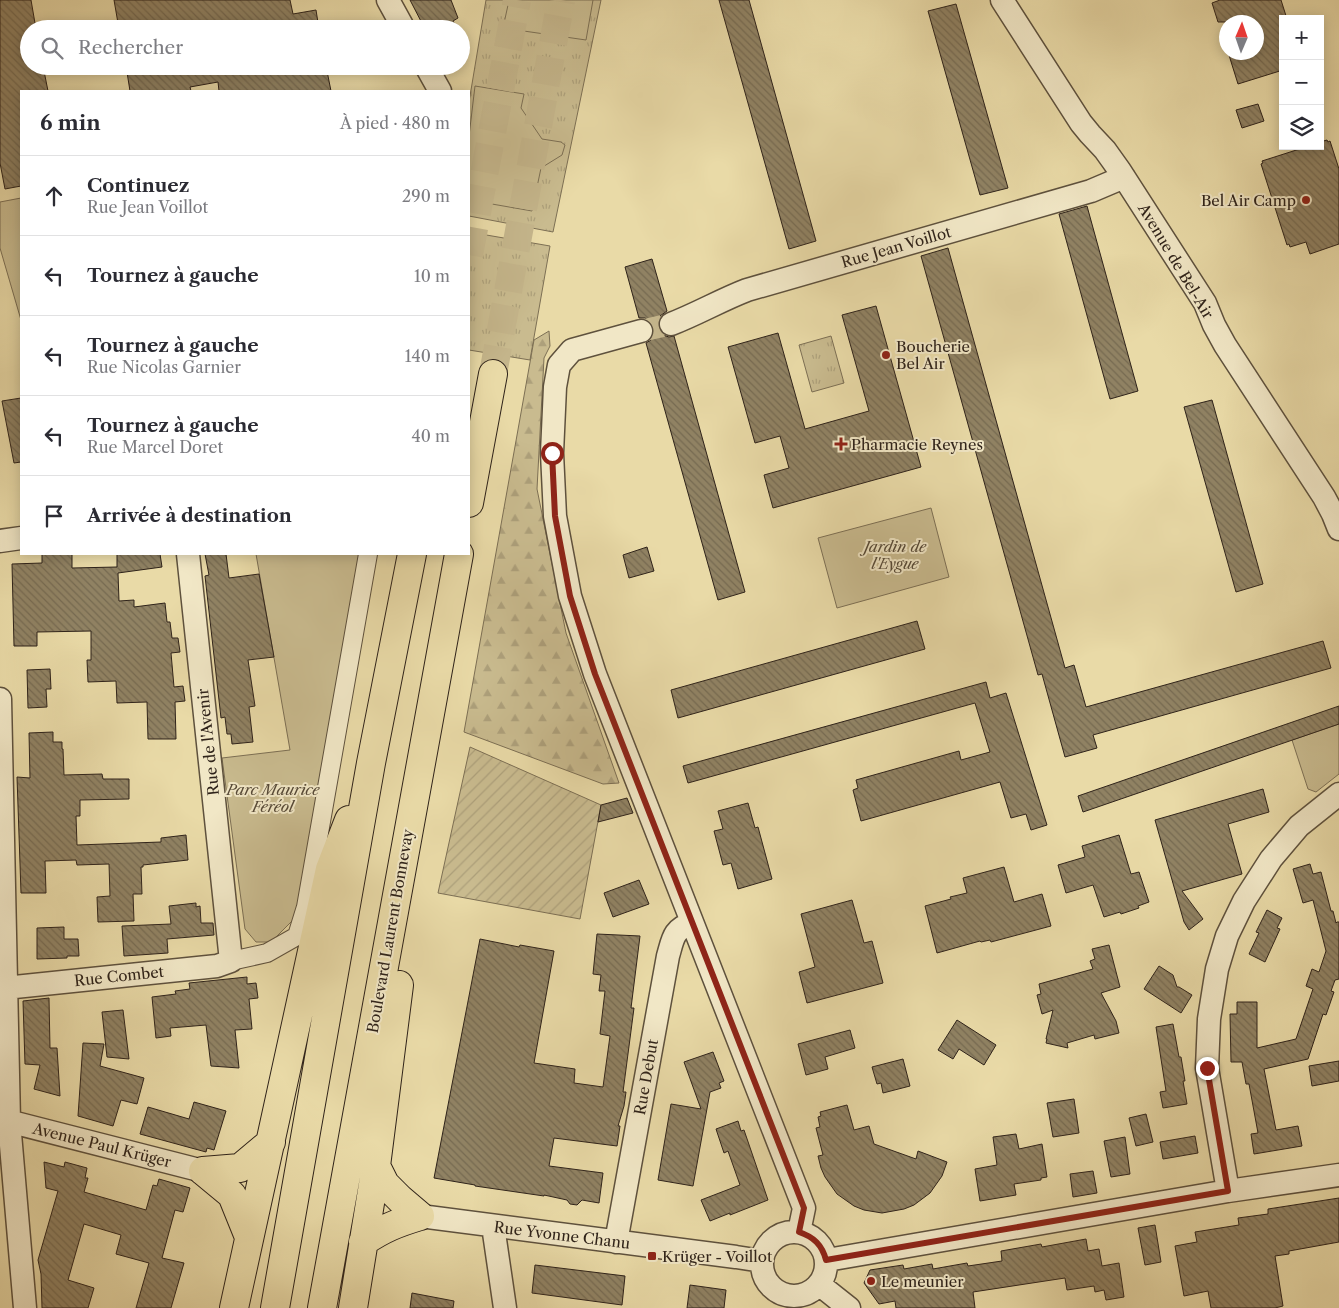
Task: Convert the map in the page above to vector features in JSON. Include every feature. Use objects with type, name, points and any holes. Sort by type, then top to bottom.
[{"type":"highway","points":[[470,498],[493,374]]},
{"type":"highway","points":[[275,1308],[371,763],[412,555]]},
{"type":"highway","name":"Boulevard Laurent Bonnevay","points":[[322,1308],[459,555]]},
{"type":"highway","points":[[234,1308],[330,869],[371,763]]},
{"type":"highway","points":[[353,1308],[376,1166],[392,1028],[409,916],[403,859]]},
{"type":"highway","points":[[203,1171],[240,1168],[271,1142]]},
{"type":"highway","points":[[376,1166],[385,1184],[420,1216]]},
{"type":"highway","points":[[203,1171],[232,1195],[249,1237]]},
{"type":"highway","points":[[363,1242],[379,1231],[396,1223],[420,1216]]},
{"type":"street","points":[[388,0],[399,20]]},
{"type":"street","name":"Avenue de Bel-Air","points":[[1002,0],[1081,123],[1105,150],[1124,177],[1205,303],[1226,345],[1331,494],[1333,514],[1339,529]]},
{"type":"street","points":[[431,75],[439,90]]},
{"type":"street","name":"Rue Jean Voillot","points":[[671,324],[747,290],[1091,191],[1124,177]]},
{"type":"street","points":[[641,332],[572,350],[558,365],[552,453],[555,516],[570,596],[595,674],[804,1208],[799,1232]]},
{"type":"street","points":[[0,541],[20,538]]},
{"type":"street","name":"Rue de l'Avenir","points":[[188,555],[231,961]]},
{"type":"street","points":[[231,961],[267,953],[297,936],[306,907],[368,555]]},
{"type":"street","points":[[0,699],[6,988],[4,1120],[25,1308]]},
{"type":"street","points":[[1228,1191],[1207,1068],[1209,1019],[1217,969],[1227,936],[1244,901],[1271,859],[1299,826],[1339,794]]},
{"type":"street","name":"Rue Debut","points":[[616,1242],[668,956],[673,938],[678,930],[692,923]]},
{"type":"street","name":"Rue Combet","points":[[6,988],[217,966],[231,961]]},
{"type":"street","name":"Avenue Paul Krüger","points":[[4,1120],[203,1171]]},
{"type":"street","points":[[826,1260],[1228,1191],[1339,1175]]},
{"type":"street","name":"Rue Yvonne Chanu","points":[[420,1216],[736,1256],[762,1261]]},
{"type":"street","points":[[493,1226],[505,1308]]},
{"type":"street","points":[[799,1232],[817,1242],[823,1250],[826,1260],[827,1268],[820,1285],[811,1292],[801,1296],[790,1297],[772,1288],[766,1280],[762,1261],[765,1251],[771,1242],[784,1234],[799,1232]]},
{"type":"street","points":[[820,1285],[848,1308]]},
{"type":"green space","points":[[486,0],[601,0],[553,232],[470,216],[470,96]]},
{"type":"green space","points":[[506,0],[593,0],[586,40],[503,28],[508,5]]},
{"type":"green space","points":[[475,86],[524,94],[521,108],[542,139],[561,142],[565,145],[562,155],[541,168],[532,211],[470,200],[470,128]]},
{"type":"green space","points":[[20,198],[20,317],[0,248],[0,202]]},
{"type":"green space","points":[[470,232],[550,246],[530,360],[470,350]]},
{"type":"green space","points":[[549,331],[550,346],[544,358],[537,489],[566,633],[619,783],[603,784],[464,732],[534,340]]},
{"type":"green space","points":[[831,336],[844,383],[812,392],[799,345]]},
{"type":"green space","name":"Jardin de l'Eygue","points":[[931,508],[949,577],[837,608],[818,538]]},
{"type":"green space","name":"Parc Maurice Féréol","points":[[256,555],[362,555],[300,913],[271,942],[256,942],[245,929],[222,758],[290,750]]},
{"type":"green space","points":[[1339,724],[1339,774],[1316,792],[1308,789],[1292,740]]},
{"type":"green space","points":[[470,747],[601,805],[580,919],[438,893]]},
{"type":"building","points":[[0,0],[31,0],[34,20],[20,20],[20,75],[45,75],[48,90],[20,90],[20,186],[5,189],[0,163]]},
{"type":"building","points":[[114,0],[290,0],[293,14],[316,10],[318,20],[117,20]]},
{"type":"building","points":[[410,0],[451,0],[458,18],[455,20],[420,20]]},
{"type":"building","points":[[719,0],[749,0],[816,241],[789,249]]},
{"type":"building","points":[[1220,0],[1281,0],[1286,15],[1279,15],[1279,71],[1238,84],[1230,60],[1264,60],[1264,15],[1219,15],[1218,22],[1212,3]]},
{"type":"building","points":[[956,4],[1008,188],[980,195],[928,11]]},
{"type":"building","points":[[127,75],[328,75],[331,90],[219,90],[218,82],[190,87],[191,90],[130,90]]},
{"type":"building","points":[[1258,104],[1264,121],[1242,128],[1236,110]]},
{"type":"building","name":"Bel Air Camp","points":[[1324,141],[1330,141],[1339,169],[1339,244],[1310,254],[1306,242],[1290,247],[1289,244],[1287,245],[1261,164],[1263,163],[1262,161],[1296,150],[1324,150]]},
{"type":"building","points":[[1087,206],[1138,391],[1110,399],[1059,214]]},
{"type":"building","points":[[948,248],[1065,668],[1074,665],[1086,707],[1323,641],[1331,668],[1093,735],[1097,748],[1065,757],[1042,674],[1038,675],[921,256]]},
{"type":"building","points":[[652,259],[667,311],[660,316],[659,328],[663,335],[674,336],[745,592],[718,600],[646,343],[654,335],[654,328],[650,321],[645,318],[639,318],[625,267]]},
{"type":"building","points":[[876,306],[921,467],[773,508],[764,475],[789,468],[780,436],[755,443],[728,347],[778,333],[805,429],[869,411],[842,315]]},
{"type":"building","points":[[20,398],[20,462],[14,463],[2,401]]},
{"type":"building","points":[[1212,400],[1263,584],[1236,592],[1184,407]]},
{"type":"building","points":[[647,547],[654,571],[629,578],[623,555]]},
{"type":"building","points":[[42,555],[72,555],[72,568],[117,567],[117,555],[160,555],[162,567],[118,573],[119,601],[134,600],[134,607],[165,603],[167,622],[170,622],[172,638],[178,638],[180,652],[171,653],[174,687],[183,686],[185,701],[175,702],[176,739],[148,739],[147,702],[117,703],[116,681],[88,682],[87,660],[91,660],[91,631],[37,632],[37,646],[14,646],[12,564],[42,563]]},
{"type":"building","points":[[205,555],[226,555],[229,578],[259,574],[274,657],[248,660],[255,706],[249,707],[253,742],[232,744],[231,734],[227,734],[225,717],[221,718],[205,576],[209,575]]},
{"type":"building","points":[[917,621],[925,649],[678,718],[671,690]]},
{"type":"building","points":[[50,669],[51,689],[46,689],[47,707],[28,708],[27,670]]},
{"type":"building","points":[[986,682],[990,698],[1006,693],[1047,825],[1031,830],[1026,814],[1011,818],[1000,782],[861,821],[853,790],[858,788],[856,780],[959,751],[961,760],[990,752],[975,703],[688,783],[683,766]]},
{"type":"building","points":[[1339,706],[1339,724],[1083,812],[1078,796]]},
{"type":"building","points":[[53,732],[53,742],[62,742],[64,775],[102,774],[103,779],[129,779],[129,799],[80,800],[80,816],[76,816],[77,845],[161,842],[161,838],[186,835],[188,860],[143,865],[141,867],[142,894],[133,894],[134,921],[98,922],[97,897],[110,896],[109,864],[77,865],[76,860],[45,861],[46,893],[21,893],[17,777],[30,778],[29,733]]},
{"type":"building","points":[[1263,789],[1269,812],[1228,824],[1242,874],[1182,891],[1203,919],[1189,930],[1184,922],[1155,820]]},
{"type":"building","points":[[627,798],[633,813],[598,822],[601,805]]},
{"type":"building","points":[[748,803],[755,828],[758,827],[772,879],[738,889],[731,863],[723,865],[714,831],[723,829],[718,811]]},
{"type":"building","points":[[1119,835],[1131,874],[1139,872],[1149,902],[1138,906],[1139,908],[1121,914],[1120,912],[1104,917],[1093,885],[1066,893],[1058,865],[1085,857],[1082,846]]},
{"type":"building","points":[[1310,864],[1313,874],[1321,872],[1331,911],[1333,911],[1336,923],[1339,922],[1339,979],[1335,980],[1331,991],[1334,992],[1326,1015],[1323,1014],[1308,1059],[1264,1069],[1276,1130],[1298,1126],[1302,1146],[1254,1154],[1251,1134],[1258,1133],[1249,1084],[1246,1084],[1242,1062],[1231,1062],[1230,1014],[1237,1014],[1237,1002],[1257,1002],[1257,1048],[1296,1039],[1313,989],[1306,986],[1312,969],[1319,972],[1326,951],[1313,900],[1303,903],[1293,869]]},
{"type":"building","points":[[1004,867],[1014,902],[1042,894],[1051,926],[991,942],[990,940],[980,941],[937,953],[925,906],[967,893],[963,878]]},
{"type":"building","points":[[639,880],[649,904],[613,917],[604,893]]},
{"type":"building","points":[[852,900],[864,943],[872,941],[883,983],[807,1003],[799,972],[815,967],[801,914]]},
{"type":"building","points":[[196,903],[196,907],[200,906],[201,923],[213,923],[214,935],[167,939],[168,953],[124,956],[122,926],[171,924],[169,906]]},
{"type":"building","points":[[1267,910],[1282,918],[1277,928],[1280,929],[1265,962],[1249,954],[1259,933],[1256,932]]},
{"type":"building","points":[[64,927],[64,939],[78,939],[79,956],[37,959],[37,928]]},
{"type":"building","points":[[597,934],[640,936],[631,1008],[634,1008],[623,1092],[626,1092],[618,1126],[620,1126],[617,1146],[554,1138],[549,1166],[603,1173],[599,1203],[582,1200],[577,1205],[570,1204],[567,1200],[544,1195],[475,1186],[434,1178],[480,939],[519,947],[520,945],[554,951],[534,1063],[575,1069],[574,1083],[603,1087],[610,1036],[600,1034],[605,991],[599,991],[601,975],[593,974]]},
{"type":"building","points":[[1109,945],[1120,987],[1101,993],[1116,1021],[1119,1033],[1095,1039],[1094,1035],[1067,1043],[1068,1048],[1046,1043],[1053,1010],[1042,1014],[1037,995],[1041,994],[1039,984],[1093,969],[1090,961],[1095,959],[1092,949]]},
{"type":"building","points":[[1159,966],[1173,975],[1177,987],[1192,995],[1181,1013],[1144,989]]},
{"type":"building","points":[[247,977],[247,984],[256,983],[258,998],[249,999],[252,1029],[235,1030],[239,1068],[211,1066],[206,1025],[170,1028],[171,1036],[156,1038],[152,997],[176,994],[175,991],[190,989],[189,983]]},
{"type":"building","points":[[49,998],[50,1048],[57,1048],[60,1096],[34,1089],[40,1065],[25,1064],[23,1001]]},
{"type":"building","points":[[123,1010],[129,1059],[107,1057],[102,1012]]},
{"type":"building","points":[[957,1020],[996,1045],[984,1065],[959,1049],[953,1059],[938,1050]]},
{"type":"building","points":[[1173,1024],[1179,1057],[1181,1057],[1187,1104],[1163,1108],[1160,1092],[1166,1091],[1156,1027]]},
{"type":"building","points":[[850,1030],[855,1048],[825,1057],[828,1069],[806,1075],[798,1044]]},
{"type":"building","points":[[83,1043],[104,1044],[100,1066],[144,1078],[137,1104],[121,1100],[113,1126],[78,1116]]},
{"type":"building","points":[[713,1052],[724,1081],[719,1083],[721,1088],[710,1092],[693,1186],[658,1180],[671,1104],[701,1109],[684,1062]]},
{"type":"building","points":[[903,1059],[910,1086],[883,1093],[881,1083],[877,1084],[872,1067]]},
{"type":"building","points":[[1339,1061],[1339,1081],[1312,1086],[1309,1066]]},
{"type":"building","points":[[1074,1099],[1079,1133],[1053,1137],[1047,1103]]},
{"type":"building","points":[[194,1102],[226,1111],[214,1150],[207,1148],[206,1152],[140,1134],[148,1107],[189,1119]]},
{"type":"building","points":[[847,1105],[854,1130],[869,1126],[874,1144],[916,1159],[918,1151],[947,1162],[942,1176],[930,1193],[914,1205],[882,1213],[854,1206],[837,1194],[821,1168],[818,1156],[823,1155],[816,1128],[820,1127],[818,1117],[821,1116],[820,1112]]},
{"type":"building","points":[[1146,1114],[1153,1142],[1136,1146],[1129,1118]]},
{"type":"building","points":[[738,1121],[741,1131],[744,1130],[768,1200],[710,1221],[701,1200],[740,1185],[728,1151],[724,1153],[716,1129]]},
{"type":"building","points":[[1016,1134],[1019,1149],[1042,1144],[1047,1177],[1041,1178],[1041,1180],[1014,1184],[1016,1195],[980,1201],[975,1169],[997,1165],[993,1137]]},
{"type":"building","points":[[1195,1136],[1198,1153],[1163,1159],[1160,1142]]},
{"type":"building","points":[[1125,1137],[1130,1174],[1111,1177],[1104,1141]]},
{"type":"building","points":[[44,1162],[64,1167],[65,1162],[87,1168],[85,1178],[88,1178],[84,1192],[146,1210],[153,1185],[157,1186],[159,1179],[190,1188],[183,1212],[175,1210],[162,1258],[184,1263],[171,1308],[136,1308],[149,1263],[116,1254],[121,1235],[84,1224],[68,1280],[94,1288],[88,1308],[42,1308],[41,1274],[38,1260],[58,1191],[46,1188]]},
{"type":"building","points":[[1093,1171],[1097,1193],[1073,1197],[1070,1174]]},
{"type":"building","points":[[1339,1198],[1339,1242],[1289,1251],[1289,1254],[1275,1256],[1283,1306],[1275,1308],[1211,1308],[1208,1291],[1184,1296],[1175,1246],[1197,1242],[1195,1232],[1239,1225],[1238,1218],[1268,1214],[1268,1209]]},
{"type":"building","points":[[1155,1225],[1161,1262],[1145,1265],[1138,1228]]},
{"type":"building","points":[[1086,1239],[1088,1251],[1099,1249],[1102,1266],[1119,1263],[1124,1297],[1106,1300],[1104,1290],[1095,1292],[1094,1286],[1067,1290],[1065,1278],[973,1292],[975,1308],[896,1308],[895,1301],[879,1304],[864,1283],[870,1270],[903,1265],[904,1269],[932,1264],[933,1269],[967,1263],[968,1266],[1002,1261],[1001,1251],[1041,1244],[1042,1247]]},
{"type":"building","points":[[535,1265],[625,1276],[622,1305],[532,1293]]},
{"type":"building","points":[[690,1285],[726,1290],[724,1308],[687,1308]]},
{"type":"building","points":[[412,1293],[454,1301],[453,1308],[410,1308]]},
{"type":"tunnel","points":[[470,250],[517,0]]},
{"type":"tunnel","points":[[493,374],[561,0]]},
{"type":"tunnel","points":[[641,331],[671,324]]},
{"type":"place","name":"Bel Air Camp","points":[[1306,200]]},
{"type":"place","name":"Boucherie Bel Air","points":[[886,355]]},
{"type":"place","name":"Pharmacie Reynes","points":[[841,444]]},
{"type":"place","name":"Krüger - Voillot","points":[[652,1256]]},
{"type":"place","name":"Le meunier","points":[[871,1281]]},
{"type":"route","points":[[552,453],[555,516],[570,596],[595,674],[804,1208],[799,1232],[817,1242],[823,1250],[826,1260],[1228,1191],[1207,1068]]}]
